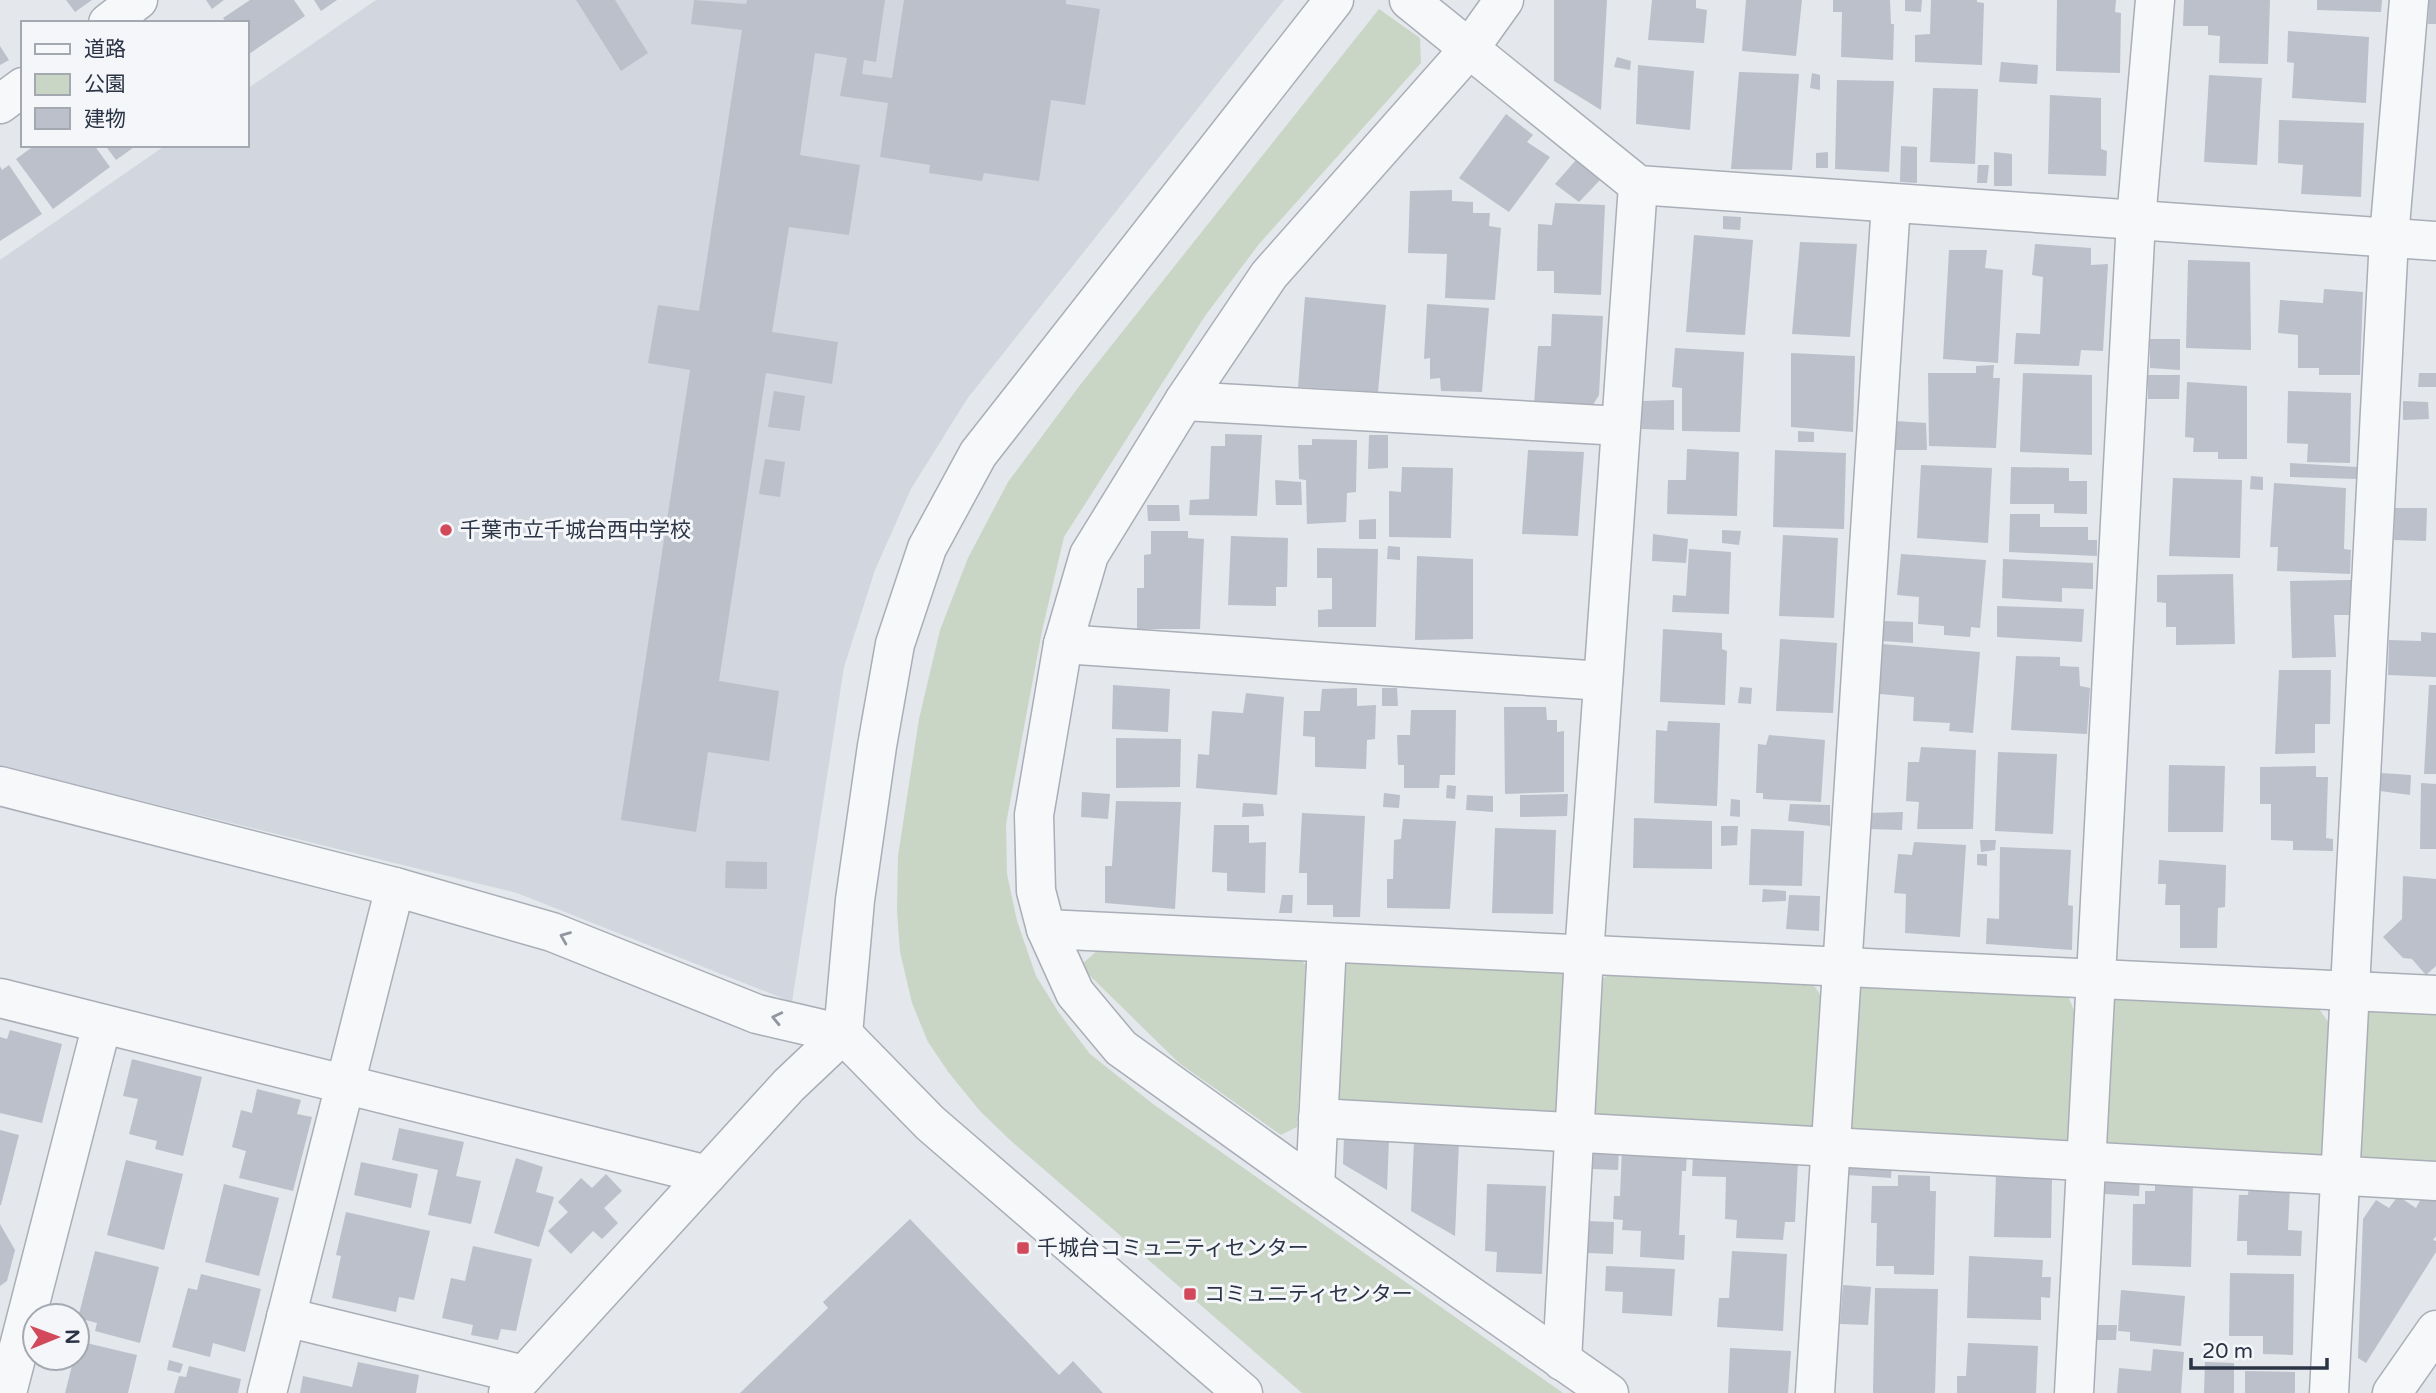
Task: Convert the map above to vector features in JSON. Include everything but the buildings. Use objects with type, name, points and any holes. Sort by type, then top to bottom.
[{"type":"street","points":[[111,21],[138,0]]},
{"type":"street","points":[[286,1317],[516,1384],[789,1085],[843,1034],[855,900],[877,746],[895,644],[927,548],[978,454],[1334,0]]},
{"type":"street","points":[[1409,0],[1637,185],[2436,242]]},
{"type":"street","points":[[1504,0],[1469,49],[1269,275],[1184,401],[1089,555],[1063,644],[1034,815],[1037,891],[1045,929],[1076,993],[1121,1048],[1609,1393]]},
{"type":"street","points":[[2074,1393],[2136,220],[2155,0]]},
{"type":"street","points":[[2329,1393],[2389,238],[2409,0]]},
{"type":"street","points":[[0,104],[21,88]]},
{"type":"street","points":[[1562,1361],[1584,955],[1637,185]]},
{"type":"street","points":[[1815,1393],[1891,203]]},
{"type":"street","points":[[1184,401],[1621,426]]},
{"type":"street","points":[[1063,644],[1603,681]]},
{"type":"street","points":[[0,786],[395,887],[552,932],[757,1014],[843,1034],[930,1123],[1243,1393]]},
{"type":"street","points":[[267,1393],[395,887]]},
{"type":"street","points":[[1045,929],[2436,995]]},
{"type":"street","points":[[1315,1187],[1327,943]]},
{"type":"street","points":[[0,998],[707,1175]]},
{"type":"street","points":[[7,1393],[102,1024]]},
{"type":"street","points":[[1318,1118],[2436,1181]]},
{"type":"street","points":[[2392,1393],[2436,1330]]},
{"type":"shaded area","name":"千葉市立千城台西中学校","points":[[376,0],[1284,0],[967,399],[911,489],[875,570],[844,667],[792,1002],[517,893],[0,766],[0,260],[163,147],[248,147],[248,88]]},
{"type":"green space","points":[[1379,9],[1420,38],[1421,63],[1259,244],[1205,316],[1064,537],[1042,631],[1006,824],[1007,874],[1017,921],[1036,976],[1059,1013],[1090,1054],[1153,1104],[1563,1393],[1302,1393],[980,1111],[928,1042],[912,1003],[900,952],[897,911],[898,856],[919,719],[940,630],[968,558],[1008,482],[1080,385]]},
{"type":"green space","points":[[1100,948],[1296,956],[1306,965],[1297,1127],[1281,1135],[1179,1063],[1080,966]]},
{"type":"green space","points":[[1353,957],[1562,967],[1568,978],[1556,1120],[1328,1110],[1340,971]]},
{"type":"green space","points":[[1616,969],[1809,978],[1821,996],[1813,1133],[1583,1126],[1594,985]]},
{"type":"green space","points":[[1869,981],[2068,996],[2079,1023],[2071,1146],[1845,1135],[1852,997]]},
{"type":"green space","points":[[2123,995],[2319,1009],[2329,1023],[2322,1164],[2097,1153],[2106,1006]]},
{"type":"green space","points":[[2376,1008],[2436,1013],[2436,1168],[2353,1165],[2362,1017]]},
{"type":"place","name":"千葉市立千城台西中学校","points":[[446,530]]},
{"type":"place","name":"千城台コミュニティセンター","points":[[1023,1248]]},
{"type":"place","name":"コミュニティセンター","points":[[1190,1294]]}]
